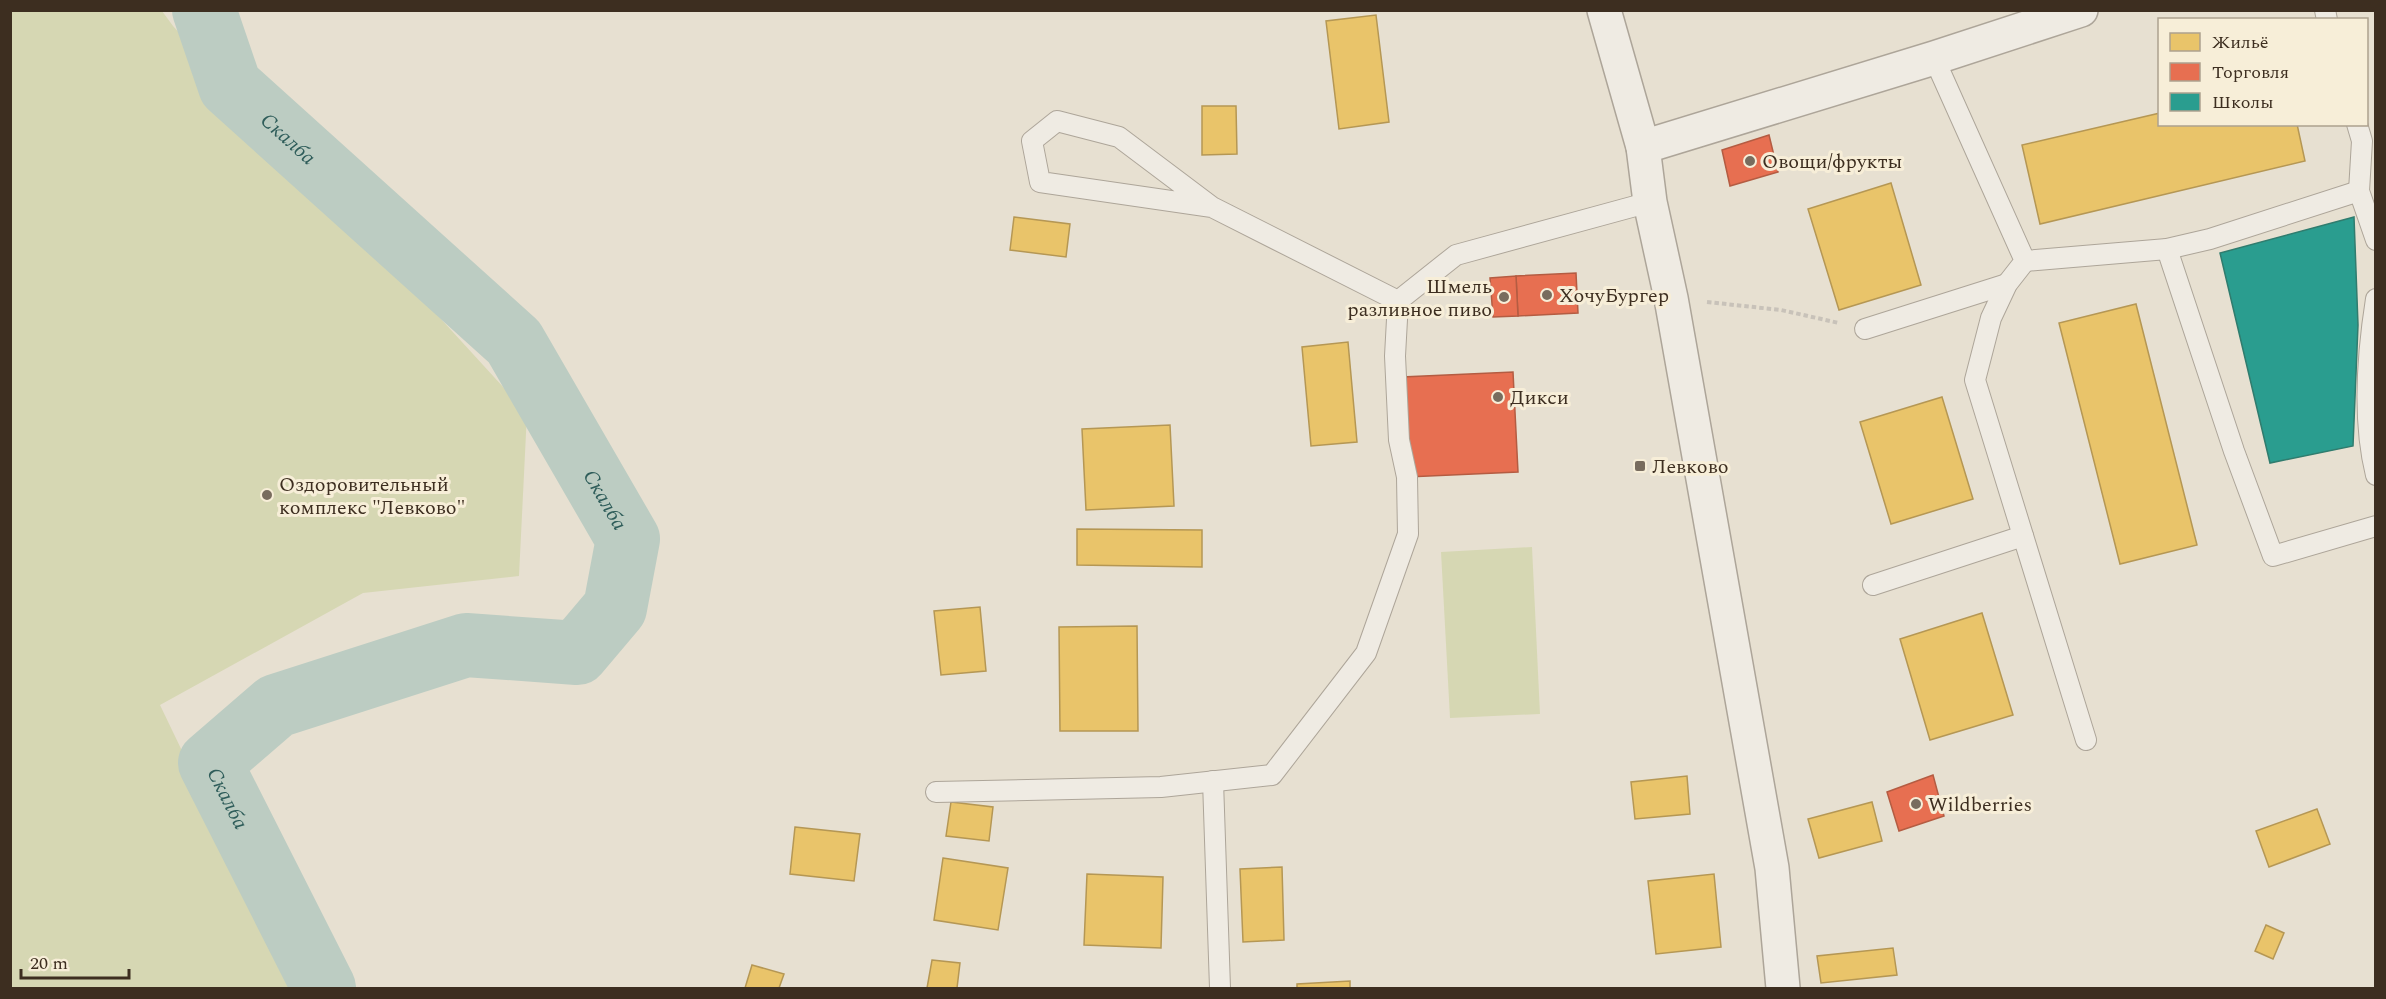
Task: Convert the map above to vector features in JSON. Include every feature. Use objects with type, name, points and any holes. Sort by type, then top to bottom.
[{"type":"street","points":[[1604,10],[1643,147],[1650,202],[1671,298],[1772,868],[1783,988]]},
{"type":"street","points":[[1643,147],[1934,58],[2081,10]]},
{"type":"lane","points":[[1934,58],[2025,261]]},
{"type":"lane","points":[[1212,207],[1040,182],[1032,141],[1057,121],[1119,137],[1212,207],[1398,301]]},
{"type":"lane","points":[[2365,134],[2359,190],[2376,240]]},
{"type":"lane","points":[[2086,740],[1975,380],[1991,318],[2007,284],[2025,261],[2167,249],[2210,239],[2359,190]]},
{"type":"lane","points":[[936,792],[1161,787],[1272,775],[1366,652],[1408,534],[1407,477],[1399,440],[1395,356],[1398,301],[1456,255],[1650,202]]},
{"type":"lane","points":[[2167,249],[2234,451],[2273,556],[2376,526]]},
{"type":"lane","points":[[1865,329],[2007,284]]},
{"type":"lane","points":[[2376,299],[2368,351],[2369,450],[2376,475]]},
{"type":"lane","points":[[1873,585],[2023,536]]},
{"type":"lane","points":[[1213,781],[1220,988]]},
{"type":"path","points":[[1671,298],[1781,310],[1865,329]]},
{"type":"green space","name":"Оздоровительный комплекс \"Левково\"","points":[[10,11],[162,11],[173,26],[527,413],[519,576],[363,593],[160,705],[296,988],[11,988]]},
{"type":"green space","points":[[1532,547],[1540,714],[1450,718],[1441,552]]},
{"type":"building: Жильё","points":[[1376,15],[1389,122],[1339,129],[1326,21]]},
{"type":"building: Жильё","points":[[1202,106],[1236,106],[1237,154],[1202,155]]},
{"type":"building: Жильё","points":[[2158,113],[2158,126],[2297,126],[2305,161],[2040,224],[2022,145]]},
{"type":"building: Жильё","points":[[1891,183],[1921,285],[1839,310],[1808,209]]},
{"type":"building: Жильё","points":[[1014,217],[1070,224],[1066,257],[1010,250]]},
{"type":"building: Жильё","points":[[2136,304],[2197,545],[2120,564],[2059,323]]},
{"type":"building: Жильё","points":[[1348,342],[1357,442],[1311,446],[1302,347]]},
{"type":"building: Жильё","points":[[1942,397],[1973,499],[1891,524],[1860,422]]},
{"type":"building: Жильё","points":[[1170,425],[1174,506],[1086,510],[1082,429]]},
{"type":"building: Жильё","points":[[1077,529],[1202,530],[1202,567],[1077,565]]},
{"type":"building: Жильё","points":[[980,607],[986,671],[941,675],[934,611]]},
{"type":"building: Жильё","points":[[1982,613],[2013,715],[1930,740],[1900,639]]},
{"type":"building: Жильё","points":[[1137,626],[1138,731],[1060,731],[1059,627]]},
{"type":"building: Жильё","points":[[1687,776],[1690,814],[1635,819],[1631,782]]},
{"type":"building: Жильё","points":[[951,802],[993,807],[989,841],[946,836]]},
{"type":"building: Жильё","points":[[1872,802],[1882,841],[1819,858],[1808,819]]},
{"type":"building: Жильё","points":[[2317,809],[2330,844],[2269,867],[2256,831]]},
{"type":"building: Жильё","points":[[795,827],[860,834],[854,881],[790,874]]},
{"type":"building: Жильё","points":[[943,858],[1008,868],[998,930],[934,920]]},
{"type":"building: Жильё","points":[[1282,867],[1284,940],[1243,942],[1240,869]]},
{"type":"building: Жильё","points":[[1087,874],[1163,877],[1161,948],[1084,945]]},
{"type":"building: Жильё","points":[[1714,874],[1721,947],[1656,954],[1648,881]]},
{"type":"building: Жильё","points":[[2266,925],[2284,933],[2273,959],[2255,951]]},
{"type":"building: Жильё","points":[[1893,948],[1897,975],[1821,983],[1817,956]]},
{"type":"building: Жильё","points":[[932,960],[960,963],[957,988],[927,988]]},
{"type":"building: Жильё","points":[[752,965],[784,974],[779,988],[745,988]]},
{"type":"building: Жильё","points":[[1350,981],[1350,988],[1297,988],[1297,984]]},
{"type":"building: Торговля","name":"Овощи/фрукты","points":[[1769,135],[1778,172],[1730,186],[1722,150]]},
{"type":"building: Торговля","name":"ХочуБургер","points":[[1576,273],[1578,313],[1518,316],[1516,276]]},
{"type":"building: Торговля","name":"Шмель разливное пиво","points":[[1516,276],[1518,316],[1493,317],[1490,278]]},
{"type":"building: Торговля","points":[[1513,372],[1518,472],[1407,477],[1402,377]]},
{"type":"building: Торговля","name":"Wildberries","points":[[1933,775],[1944,816],[1899,831],[1887,792]]},
{"type":"building: Школы","points":[[2354,217],[2358,325],[2353,446],[2270,463],[2220,253]]},
{"type":"waterway","name":"Скалба","points":[[204,10],[230,86],[514,342],[628,539],[615,608],[577,653],[466,645],[276,706],[210,763],[324,988]]},
{"type":"place","name":"Овощи/фрукты","points":[[1750,161]]},
{"type":"place","name":"ХочуБургер","points":[[1547,295]]},
{"type":"place","name":"Шмель разливное пиво","points":[[1504,297]]},
{"type":"place","name":"Дикси","points":[[1498,397]]},
{"type":"place","name":"Левково","points":[[1640,466]]},
{"type":"place","name":"Оздоровительный комплекс \"Левково\"","points":[[267,495]]},
{"type":"place","name":"Wildberries","points":[[1916,804]]}]
